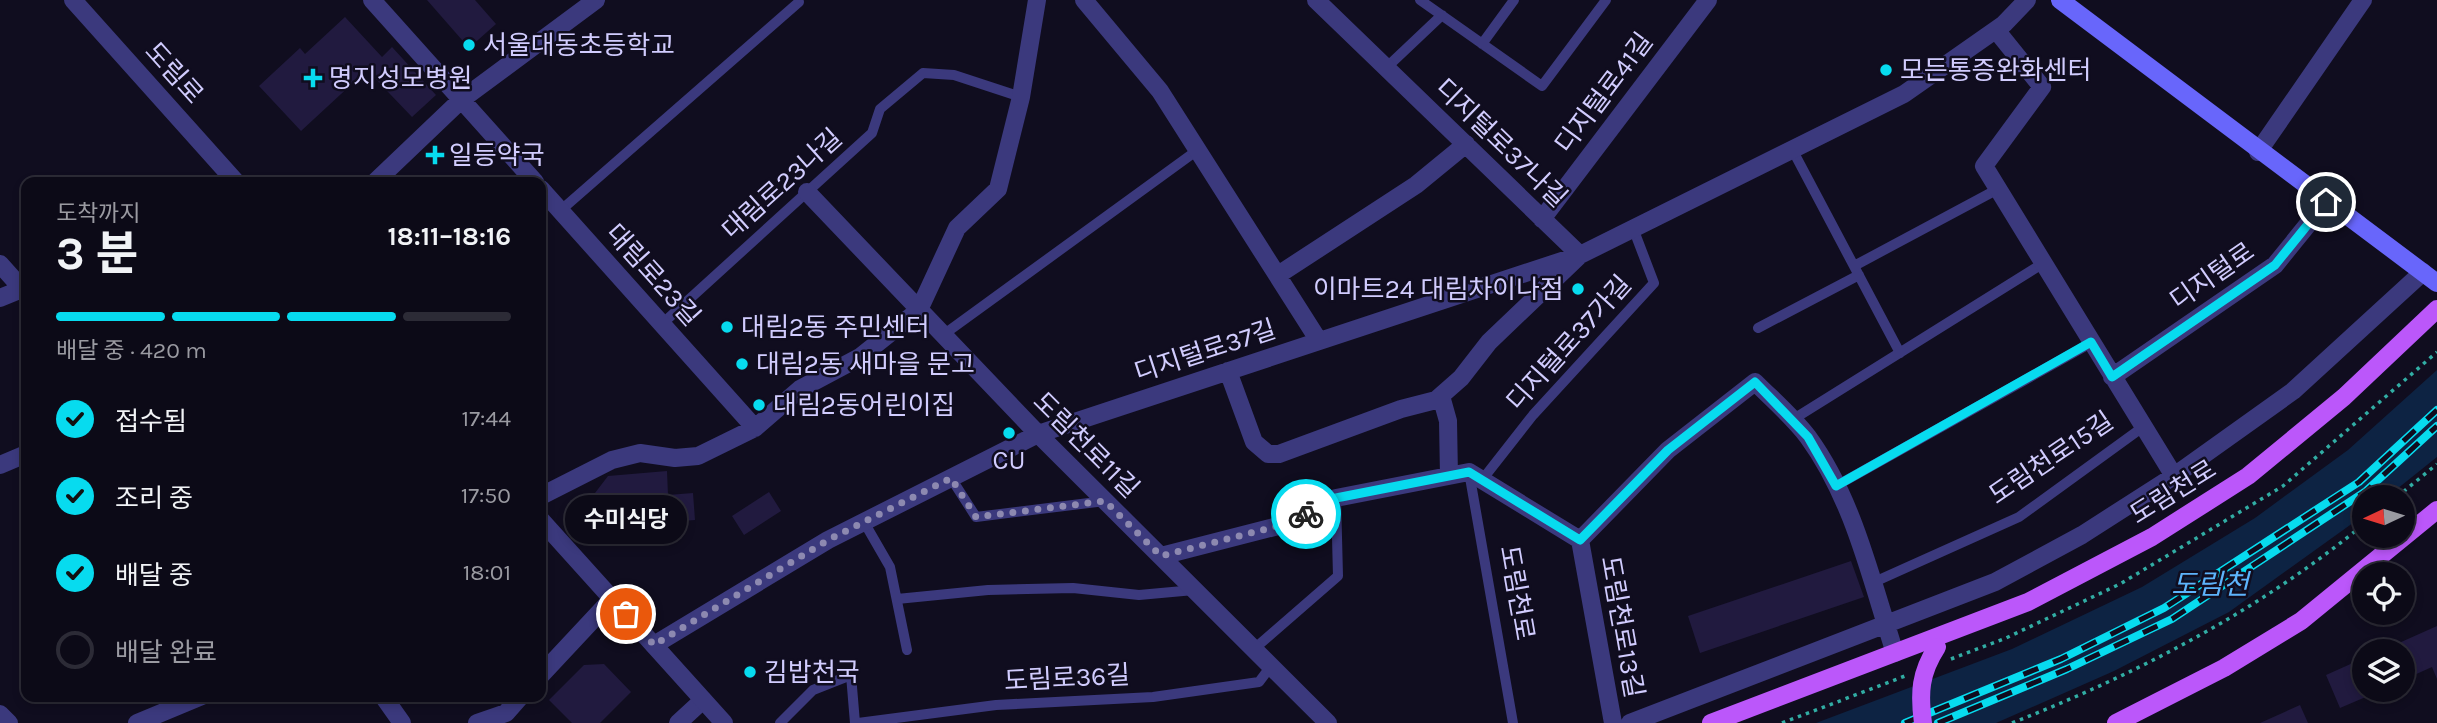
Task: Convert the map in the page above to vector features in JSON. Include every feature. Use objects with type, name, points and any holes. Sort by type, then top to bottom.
[{"type":"main road","points":[[2060,0],[2258,152],[2430,278]]},
{"type":"main road","name":"도림천로","points":[[1711,723],[2028,602],[2152,537],[2248,476],[2344,397],[2437,309]]},
{"type":"main road","points":[[2116,723],[2224,668],[2301,621],[2437,510]]},
{"type":"main road","points":[[1923,723],[1919,691],[1926,665],[1948,632]]},
{"type":"street","name":"도림로","points":[[72,0],[232,177]]},
{"type":"street","points":[[86,0],[90,19]]},
{"type":"street","points":[[372,0],[530,177]]},
{"type":"street","points":[[380,177],[461,100],[596,0]]},
{"type":"street","points":[[546,493],[612,460],[640,453],[675,458],[698,456],[755,428],[800,389],[860,357],[919,310],[957,228],[998,189],[1021,97],[1037,0]]},
{"type":"street","points":[[1084,0],[1160,91],[1319,341]]},
{"type":"street","name":"디지털로37나길","points":[[1316,0],[1580,255]]},
{"type":"street","name":"디지털로41길","points":[[1542,219],[1708,0]]},
{"type":"street","name":"디지털로37길","points":[[654,645],[828,540],[1038,434],[1580,255],[1904,94],[1996,30],[2027,0]]},
{"type":"street","points":[[2258,152],[2363,0]]},
{"type":"street","name":"도림천로15길","points":[[1996,30],[2042,87],[1984,166],[2174,476]]},
{"type":"street","points":[[1278,275],[1416,186],[1466,144]]},
{"type":"street","name":"도림천로11길","points":[[807,192],[1038,434],[1328,723]]},
{"type":"street","name":"대림로23길","points":[[546,195],[755,428]]},
{"type":"street","name":"디지털로","points":[[2112,377],[2275,265],[2326,202]]},
{"type":"street","points":[[1228,372],[1254,442],[1268,454],[1279,454],[1441,396],[1461,378],[1489,342],[1580,255]]},
{"type":"street","points":[[0,264],[21,288]]},
{"type":"street","points":[[1630,723],[1885,622],[1995,582],[2082,535],[2174,476],[2293,391],[2430,278]]},
{"type":"street","points":[[0,298],[21,292]]},
{"type":"street","name":"도림천로13길","points":[[1580,540],[1668,450],[1755,382],[1792,420]]},
{"type":"street","points":[[1441,396],[1448,421],[1449,476]]},
{"type":"street","points":[[1792,420],[1808,437],[1851,516],[1895,653]]},
{"type":"street","points":[[0,465],[21,456]]},
{"type":"street","points":[[1161,556],[1286,524],[1336,498],[1449,476],[1475,476]]},
{"type":"street","name":"도림천로13길","points":[[1475,476],[1580,540],[1613,723]]},
{"type":"street","points":[[546,526],[724,723]]},
{"type":"street","points":[[546,670],[612,599]]},
{"type":"street","points":[[678,723],[704,700]]},
{"type":"street","points":[[137,723],[188,702]]},
{"type":"street","points":[[387,702],[402,723]]},
{"type":"street","points":[[477,723],[506,713],[516,702]]},
{"type":"street","points":[[0,715],[9,723]]},
{"type":"lane","points":[[1420,0],[1542,86],[1606,0]]},
{"type":"lane","points":[[1482,44],[1514,0]]},
{"type":"lane","points":[[560,211],[799,2]]},
{"type":"lane","points":[[1386,68],[1442,15]]},
{"type":"lane","name":"대림로23나길","points":[[662,324],[872,133],[880,109],[923,73],[954,75],[1021,97]]},
{"type":"lane","points":[[943,335],[1199,149]]},
{"type":"lane","points":[[1792,149],[1900,353]]},
{"type":"lane","points":[[1758,328],[1998,189]]},
{"type":"lane","name":"디지털로37가길","points":[[1475,476],[1654,282],[1633,228]]},
{"type":"lane","points":[[1792,420],[2042,264]]},
{"type":"lane","points":[[1836,486],[2091,342]]},
{"type":"lane","name":"도림천로15길","points":[[1872,583],[2019,517],[2143,426]]},
{"type":"lane","name":"도림천로","points":[[1475,476],[1513,723]]},
{"type":"lane","points":[[951,478],[976,517],[1105,501]]},
{"type":"lane","points":[[1254,649],[1338,576],[1336,498]]},
{"type":"lane","points":[[864,522],[890,567],[907,650]]},
{"type":"lane","points":[[897,599],[988,590],[1073,588],[1139,595],[1194,590]]},
{"type":"lane","name":"도림로36길","points":[[780,723],[813,690],[851,675],[856,723],[996,705],[1153,697],[1259,682],[1271,666]]},
{"type":"path","points":[[2412,485],[2437,464]]},
{"type":"path","points":[[2011,723],[2049,708],[2222,625],[2352,534]]},
{"type":"water","name":"도림천","points":[[2437,370],[2437,457],[2402,485],[2352,485],[2352,524],[2229,612],[2114,671],[1996,723],[1816,723],[2012,649],[2142,587],[2255,518],[2348,450]]},
{"type":"building","points":[[427,0],[475,0],[496,24],[469,48]]},
{"type":"building","name":"명지성모병원","points":[[345,17],[382,57],[392,47],[436,95],[412,117],[367,70],[301,131],[259,86],[300,48],[305,54]]},
{"type":"building","points":[[667,471],[668,495],[693,493],[695,520],[617,526],[596,514],[595,493],[608,476]]},
{"type":"building","points":[[769,492],[781,511],[744,535],[732,516]]},
{"type":"building","points":[[1851,561],[1864,597],[1700,653],[1688,616]]},
{"type":"building","points":[[2437,626],[2437,679],[2432,667],[2415,675],[2415,639],[2408,639]]},
{"type":"building","points":[[2352,663],[2354,702],[2340,708],[2326,675]]},
{"type":"building","points":[[604,664],[631,692],[600,723],[572,723],[549,700],[584,665]]},
{"type":"building","points":[[2300,705],[2308,723],[2260,723]]},
{"type":"railway","points":[[1905,723],[2061,659],[2164,608],[2359,482],[2437,410]]},
{"type":"railway","points":[[1938,723],[2067,669],[2172,619],[2366,491],[2437,426]]},
{"type":"way so far","points":[[626,614],[654,645],[828,540],[951,478],[976,517],[1105,501],[1161,556],[1286,524],[1306,514]]},
{"type":"place","name":"서울대동초등학교","points":[[469,45]]},
{"type":"place","name":"모든통증완화센터","points":[[1886,70]]},
{"type":"place","name":"명지성모병원","points":[[313,78]]},
{"type":"place","name":"일등약국","points":[[435,155]]},
{"type":"place","name":"이마트24 대림차이나점","points":[[1578,289]]},
{"type":"place","name":"대림2동 주민센터","points":[[727,327]]},
{"type":"place","name":"대림2동 새마을 문고","points":[[742,364]]},
{"type":"place","name":"대림2동어린이집","points":[[759,405]]},
{"type":"place","name":"CU","points":[[1009,433]]},
{"type":"place","name":"수미식당","points":[[626,614]]},
{"type":"place","name":"김밥천국","points":[[750,672]]},
{"type":"route","points":[[1306,514],[1336,498],[1469,472],[1580,540],[1668,450],[1755,382],[1808,437],[1836,486],[2091,342],[2112,377],[2275,265],[2326,202]]}]
